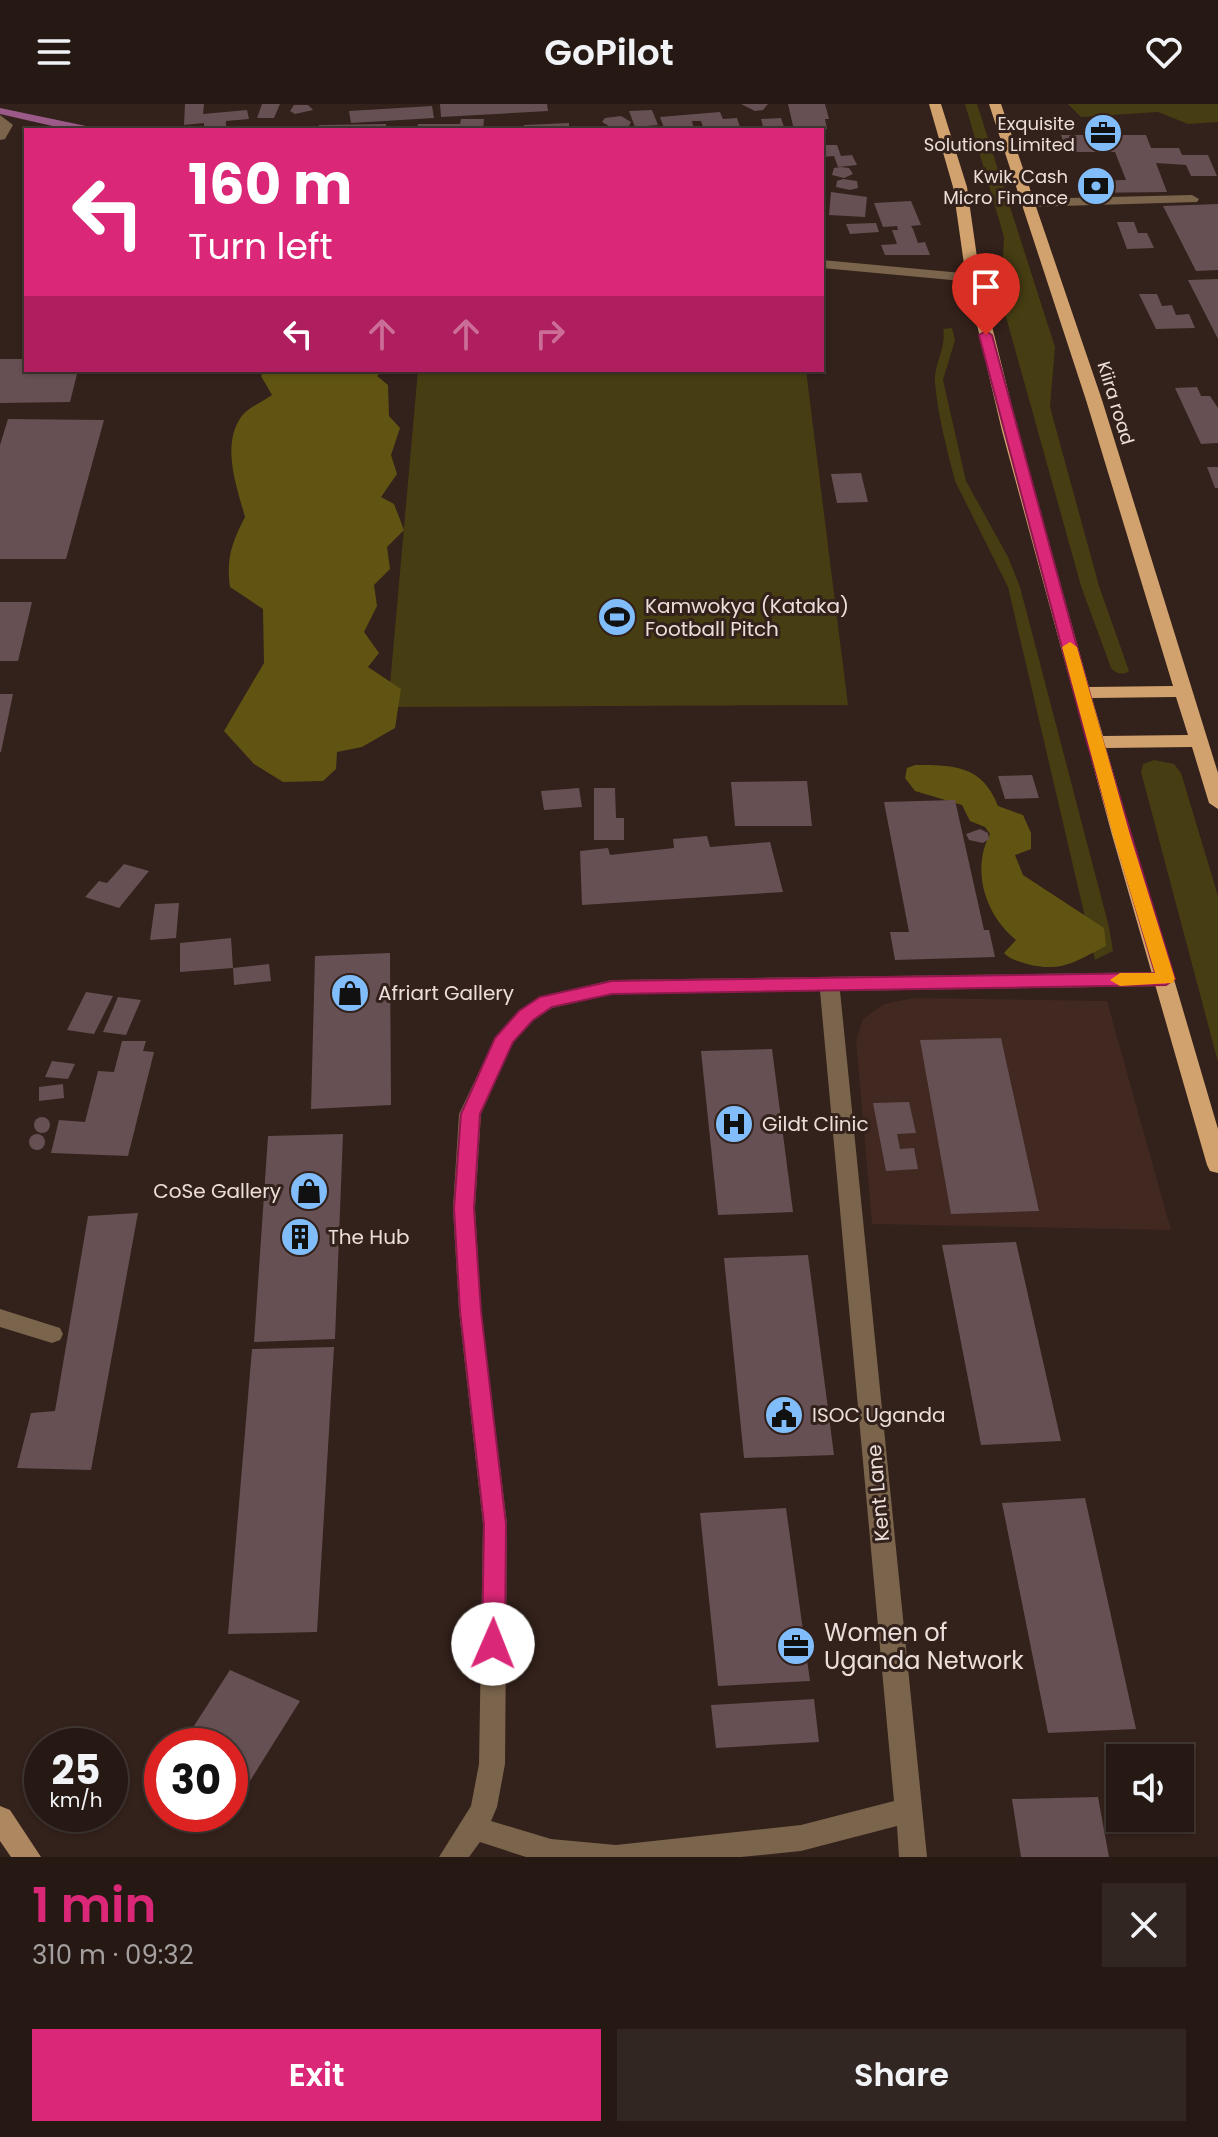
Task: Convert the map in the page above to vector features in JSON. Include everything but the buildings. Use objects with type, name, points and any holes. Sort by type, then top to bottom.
[{"type":"main road","points":[[935,104],[960,187],[973,278],[1040,539],[1095,742],[1218,1165]]},
{"type":"main road","name":"Kiira road","points":[[995,104],[1077,347],[1218,803]]},
{"type":"main road","points":[[1083,693],[1184,691]]},
{"type":"main road","points":[[1095,742],[1200,741]]},
{"type":"street","points":[[0,119],[7,125],[0,136]]},
{"type":"street","points":[[1027,203],[1192,199]]},
{"type":"street","points":[[824,264],[973,278]]},
{"type":"street","points":[[453,1857],[474,1828],[484,1807],[492,1764],[495,1524],[470,1311],[464,1208],[470,1114],[505,1038],[526,1016],[546,1002],[612,987],[1166,979]]},
{"type":"street","name":"Kent Lane","points":[[830,986],[913,1857]]},
{"type":"street","points":[[0,1318],[52,1334]]},
{"type":"street","points":[[474,1828],[551,1852],[616,1857],[801,1838],[908,1810]]},
{"type":"street","points":[[0,1819],[27,1857]]},
{"type":"shaded area","points":[[965,104],[977,104],[1055,347],[1050,407],[1099,586],[1129,671],[1124,673],[1111,668],[1081,586],[1001,299],[1004,237]]},
{"type":"shaded area","points":[[1068,104],[1218,104],[1218,122],[1188,124],[1158,112],[1081,117]]},
{"type":"shaded area","points":[[952,328],[955,340],[943,380],[966,481],[1008,557],[1020,587],[1109,927],[1113,951],[1095,960],[1008,587],[955,481],[943,433],[935,376],[943,329]]},
{"type":"shaded area","points":[[264,372],[381,372],[377,376],[388,385],[389,416],[400,428],[391,455],[397,474],[381,497],[394,504],[404,530],[387,547],[390,569],[374,585],[377,606],[364,632],[379,653],[368,667],[401,689],[395,728],[362,747],[337,752],[336,769],[323,781],[283,782],[254,764],[224,731],[264,663],[263,609],[230,587],[229,568],[233,543],[245,517],[232,467],[232,441],[241,417],[272,395],[261,376]]},
{"type":"shaded area","name":"Kamwokya (Kataka) Football Pitch","points":[[418,372],[806,372],[848,705],[388,707]]},
{"type":"shaded area","points":[[1154,760],[1174,764],[1181,773],[1218,896],[1218,1062],[1141,772],[1143,764]]},
{"type":"shaded area","points":[[915,765],[965,770],[984,782],[998,806],[1023,815],[1031,833],[1031,849],[1015,855],[1023,875],[1104,928],[1106,946],[1077,961],[1050,967],[1027,964],[1004,953],[1016,940],[996,918],[984,891],[982,862],[990,834],[985,827],[970,821],[962,805],[915,791],[905,778],[907,768]]},
{"type":"shaded area","points":[[914,998],[1107,1001],[1171,1230],[872,1224],[856,1040],[863,1019],[884,1004]]},
{"type":"waterway","points":[[0,111],[77,128]]},
{"type":"slow traffic","points":[[1070,647],[1121,835],[1166,979],[1120,980]]},
{"type":"place","name":"Exquisite Solutions Limited","points":[[1103,133]]},
{"type":"place","name":"Kwik. Cash Micro Finance","points":[[1096,186]]},
{"type":"place","name":"Kamwokya (Kataka) Football Pitch","points":[[617,617]]},
{"type":"place","name":"Afriart Gallery","points":[[350,993]]},
{"type":"place","name":"Gildt Clinic","points":[[734,1124]]},
{"type":"place","name":"CoSe Gallery","points":[[309,1191]]},
{"type":"place","name":"The Hub","points":[[300,1237]]},
{"type":"place","name":"ISOC Uganda","points":[[784,1415]]},
{"type":"place","name":"Women of Uganda Network","points":[[796,1646]]},
{"type":"route","points":[[493,1644],[495,1524],[470,1311],[464,1208],[470,1114],[505,1038],[526,1016],[546,1002],[612,987],[1166,979],[1095,742],[986,335]]}]
